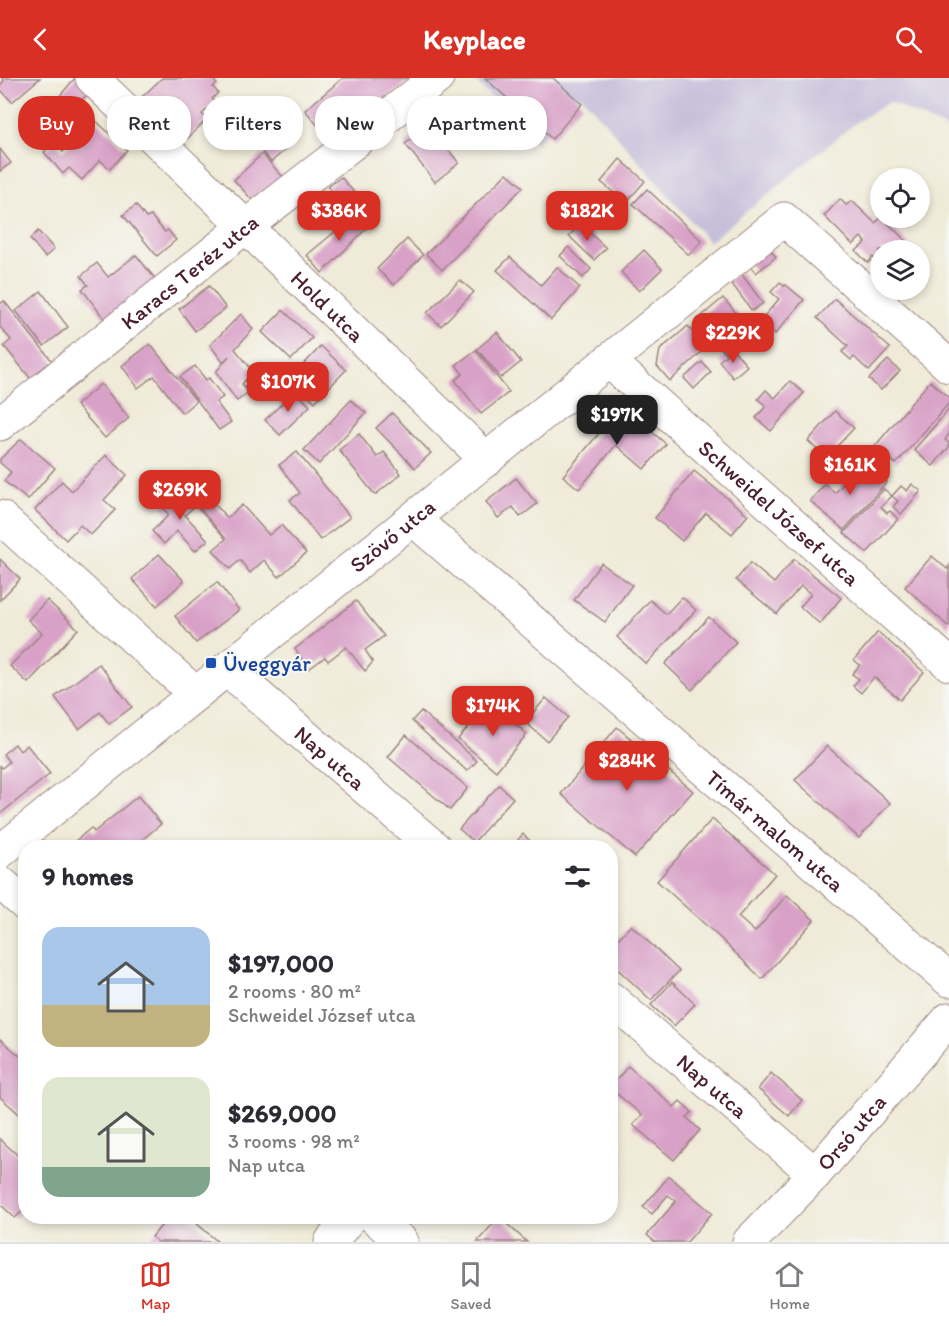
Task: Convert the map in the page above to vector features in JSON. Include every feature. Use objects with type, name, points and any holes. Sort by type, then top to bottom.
[{"type":"street","name":"Hold utca","points":[[92,78],[487,459]]},
{"type":"street","name":"Karacs Teréz utca","points":[[0,424],[246,226],[437,78]]},
{"type":"street","name":"Szövő utca","points":[[0,852],[784,219],[949,366]]},
{"type":"street","name":"Schweidel József utca","points":[[609,361],[949,664]]},
{"type":"street","points":[[0,518],[196,694]]},
{"type":"street","name":"Tímár malom utca","points":[[413,519],[949,980]]},
{"type":"street","name":"Nap utca","points":[[227,669],[426,840]]},
{"type":"street","points":[[0,882],[18,898]]},
{"type":"street","name":"Nap utca","points":[[618,1005],[815,1174]]},
{"type":"street","name":"Orsó utca","points":[[749,1242],[815,1174],[949,1019]]},
{"type":"street","points":[[331,1242],[345,1224]]},
{"type":"street","points":[[382,1224],[402,1242]]},
{"type":"shaded area","points":[[472,78],[949,78],[949,130],[889,102],[858,121],[709,242],[581,95],[547,131],[547,96],[490,96]]},
{"type":"building","points":[[2,78],[40,78],[12,102],[0,89],[4,81]]},
{"type":"building","points":[[75,78],[81,78],[93,88],[86,96],[60,96]]},
{"type":"building","points":[[162,78],[211,78],[217,84],[213,87],[218,93],[215,96],[203,96],[203,123],[191,135],[191,96],[143,96]]},
{"type":"building","points":[[343,78],[412,78],[390,96],[322,96]]},
{"type":"building","points":[[485,78],[553,78],[582,104],[552,139],[547,134],[547,96],[505,96]]},
{"type":"building","points":[[315,102],[315,122],[305,110]]},
{"type":"building","points":[[95,120],[107,131],[107,150],[127,150],[110,169],[100,160],[82,180],[69,168],[63,174],[44,152],[62,150],[63,152],[65,150],[95,150]]},
{"type":"building","points":[[0,149],[11,163],[0,171]]},
{"type":"building","points":[[261,150],[285,150],[271,162]]},
{"type":"building","points":[[410,150],[448,150],[459,163],[435,182]]},
{"type":"building","points":[[262,154],[283,177],[254,202],[234,180]]},
{"type":"building","points":[[620,159],[645,181],[626,203],[601,182]]},
{"type":"building","points":[[507,173],[523,187],[442,270],[426,254]]},
{"type":"building","points":[[341,177],[362,202],[350,212],[328,187]]},
{"type":"building","points":[[647,189],[702,241],[689,255],[633,204]]},
{"type":"building","points":[[840,199],[846,205],[852,201],[870,218],[870,228],[893,228],[905,240],[870,240],[868,263],[856,251],[866,242],[861,237],[853,245],[824,216]]},
{"type":"building","points":[[136,205],[146,218],[151,216],[165,232],[168,230],[176,240],[157,256],[123,215]]},
{"type":"building","points":[[360,211],[371,224],[322,273],[307,255]]},
{"type":"building","points":[[580,224],[606,248],[594,260],[569,236]]},
{"type":"building","points":[[38,231],[54,249],[45,257],[30,239]]},
{"type":"building","points":[[407,239],[423,255],[394,285],[377,269]]},
{"type":"building","points":[[767,246],[776,257],[756,273],[748,262]]},
{"type":"building","points":[[568,247],[591,269],[583,278],[560,256]]},
{"type":"building","points":[[644,250],[662,269],[639,291],[621,272]]},
{"type":"building","points":[[136,255],[156,280],[105,320],[82,289],[88,285],[81,276],[97,263],[108,277]]},
{"type":"building","points":[[510,257],[541,285],[557,267],[580,288],[551,320],[497,270]]},
{"type":"building","points":[[740,272],[763,303],[752,311],[729,280]]},
{"type":"building","points":[[460,280],[474,292],[441,326],[427,313]]},
{"type":"building","points":[[780,282],[804,300],[775,334],[760,321],[779,299],[771,292]]},
{"type":"building","points":[[209,286],[226,308],[195,331],[179,309]]},
{"type":"building","points":[[41,291],[68,327],[44,346],[16,311]]},
{"type":"building","points":[[723,298],[751,330],[725,353],[697,320]]},
{"type":"building","points":[[835,299],[890,348],[869,371],[854,357],[851,360],[842,352],[848,346],[817,318]]},
{"type":"building","points":[[4,301],[57,367],[35,384],[4,346],[11,340],[0,327],[0,304]]},
{"type":"building","points":[[283,310],[312,338],[291,360],[262,332]]},
{"type":"building","points":[[241,314],[253,329],[235,349],[253,371],[242,384],[248,393],[237,401],[216,372],[229,356],[223,362],[210,345]]},
{"type":"building","points":[[688,326],[707,347],[670,381],[657,366],[660,350]]},
{"type":"building","points":[[497,332],[521,362],[501,378],[477,349]]},
{"type":"building","points":[[150,344],[196,401],[182,413],[154,376],[138,388],[122,366]]},
{"type":"building","points":[[321,346],[346,370],[315,402],[291,378]]},
{"type":"building","points":[[733,349],[747,366],[733,378],[719,361]]},
{"type":"building","points":[[476,350],[509,392],[481,414],[455,380],[463,374],[456,365]]},
{"type":"building","points":[[888,360],[900,371],[881,390],[869,379]]},
{"type":"building","points":[[702,362],[711,372],[694,389],[684,378]]},
{"type":"building","points":[[195,366],[206,380],[209,378],[223,397],[216,402],[231,422],[219,430],[180,377]]},
{"type":"building","points":[[790,381],[804,393],[771,431],[756,418],[766,406],[758,399],[766,390],[775,398]]},
{"type":"building","points":[[930,381],[949,397],[949,403],[896,464],[875,446]]},
{"type":"building","points":[[101,384],[129,418],[105,438],[76,405]]},
{"type":"building","points":[[295,391],[310,406],[280,435],[265,420]]},
{"type":"building","points":[[351,400],[366,413],[319,464],[304,450]]},
{"type":"building","points":[[622,406],[666,444],[644,469],[616,445],[579,489],[563,476]]},
{"type":"building","points":[[949,409],[949,434],[945,440],[949,443],[949,447],[933,466],[914,450]]},
{"type":"building","points":[[835,411],[854,428],[826,458],[808,441]]},
{"type":"building","points":[[392,413],[431,453],[415,468],[376,428]]},
{"type":"building","points":[[359,434],[377,457],[384,452],[401,474],[375,495],[339,450]]},
{"type":"building","points":[[21,439],[55,468],[28,500],[4,481],[11,472],[0,463],[0,459]]},
{"type":"building","points":[[297,452],[350,517],[320,540],[290,500],[300,493],[279,465]]},
{"type":"building","points":[[106,455],[127,475],[104,500],[115,510],[91,535],[80,525],[66,540],[35,510],[62,481],[72,491]]},
{"type":"building","points":[[864,461],[887,482],[844,530],[810,501],[825,484],[835,493]]},
{"type":"building","points":[[694,471],[748,515],[732,534],[706,513],[682,541],[655,518]]},
{"type":"building","points":[[516,478],[537,504],[520,517],[513,507],[498,518],[486,502]]},
{"type":"building","points":[[912,484],[921,491],[901,514],[893,507],[898,501],[892,496],[901,486],[907,491]]},
{"type":"building","points":[[185,487],[199,502],[185,515],[208,540],[195,551],[177,531],[164,544],[152,531],[169,515],[162,507]]},
{"type":"building","points":[[884,489],[892,496],[881,507],[887,513],[890,511],[898,519],[867,553],[844,533]]},
{"type":"building","points":[[210,499],[227,518],[242,505],[269,535],[281,525],[306,553],[279,577],[264,560],[250,573],[240,560],[230,569],[213,550],[226,539],[199,508]]},
{"type":"building","points":[[159,554],[184,581],[157,606],[132,579]]},
{"type":"building","points":[[932,556],[947,569],[949,566],[949,627],[905,587]]},
{"type":"building","points":[[0,559],[20,579],[0,600]]},
{"type":"building","points":[[794,559],[841,598],[820,624],[800,607],[811,594],[801,586],[777,614],[736,580],[750,563],[774,583]]},
{"type":"building","points":[[601,563],[632,585],[605,622],[574,600]]},
{"type":"building","points":[[217,582],[239,610],[196,643],[175,616]]},
{"type":"building","points":[[682,597],[696,610],[646,664],[617,637],[650,600],[666,614]]},
{"type":"building","points":[[47,600],[78,629],[28,683],[10,666],[42,633],[28,620]]},
{"type":"building","points":[[356,601],[384,636],[365,650],[373,662],[365,671],[346,647],[328,661],[325,657],[309,669],[295,649]]},
{"type":"building","points":[[709,617],[736,642],[692,690],[665,664]]},
{"type":"building","points":[[878,632],[924,672],[900,700],[874,677],[861,693],[853,686],[859,679],[852,674],[860,665],[854,660]]},
{"type":"building","points":[[99,664],[132,707],[109,724],[100,712],[79,729],[55,697]]},
{"type":"building","points":[[546,698],[568,717],[547,741],[525,722]]},
{"type":"building","points":[[490,703],[527,734],[496,771],[458,739]]},
{"type":"building","points":[[421,711],[477,761],[467,771],[412,721]]},
{"type":"building","points":[[617,727],[693,791],[635,857],[618,840],[615,840],[561,794]]},
{"type":"building","points":[[406,735],[468,788],[450,810],[388,757]]},
{"type":"building","points":[[15,744],[20,751],[27,745],[50,774],[0,814],[0,766],[2,768],[9,762],[3,754]]},
{"type":"building","points":[[827,746],[890,803],[859,838],[795,780]]},
{"type":"building","points":[[499,785],[513,798],[476,840],[472,840],[459,829]]},
{"type":"building","points":[[138,796],[161,824],[142,840],[77,840],[91,828],[94,832]]},
{"type":"building","points":[[712,819],[775,874],[738,917],[755,932],[787,895],[814,920],[762,979],[657,881]]},
{"type":"building","points":[[523,834],[529,840],[518,840]]},
{"type":"building","points":[[631,925],[679,971],[651,1000],[618,969],[618,939]]},
{"type":"building","points":[[672,982],[695,1004],[674,1026],[651,1005]]},
{"type":"building","points":[[0,1039],[18,1054],[18,1113],[0,1097]]},
{"type":"building","points":[[628,1066],[674,1107],[680,1101],[692,1112],[687,1118],[700,1130],[674,1160],[633,1125],[642,1115],[618,1095],[618,1078]]},
{"type":"building","points":[[771,1073],[802,1100],[789,1116],[758,1089]]},
{"type":"building","points":[[0,1139],[18,1156],[18,1215],[15,1218],[0,1204]]},
{"type":"building","points":[[669,1176],[712,1213],[687,1242],[655,1242],[647,1235],[676,1201],[668,1195],[652,1214],[643,1207]]},
{"type":"building","points":[[163,1224],[197,1224],[218,1242],[158,1242],[152,1237]]},
{"type":"building","points":[[493,1224],[507,1224],[527,1242],[477,1242]]},
{"type":"place","name":"Üveggyár","points":[[211,663]]}]
